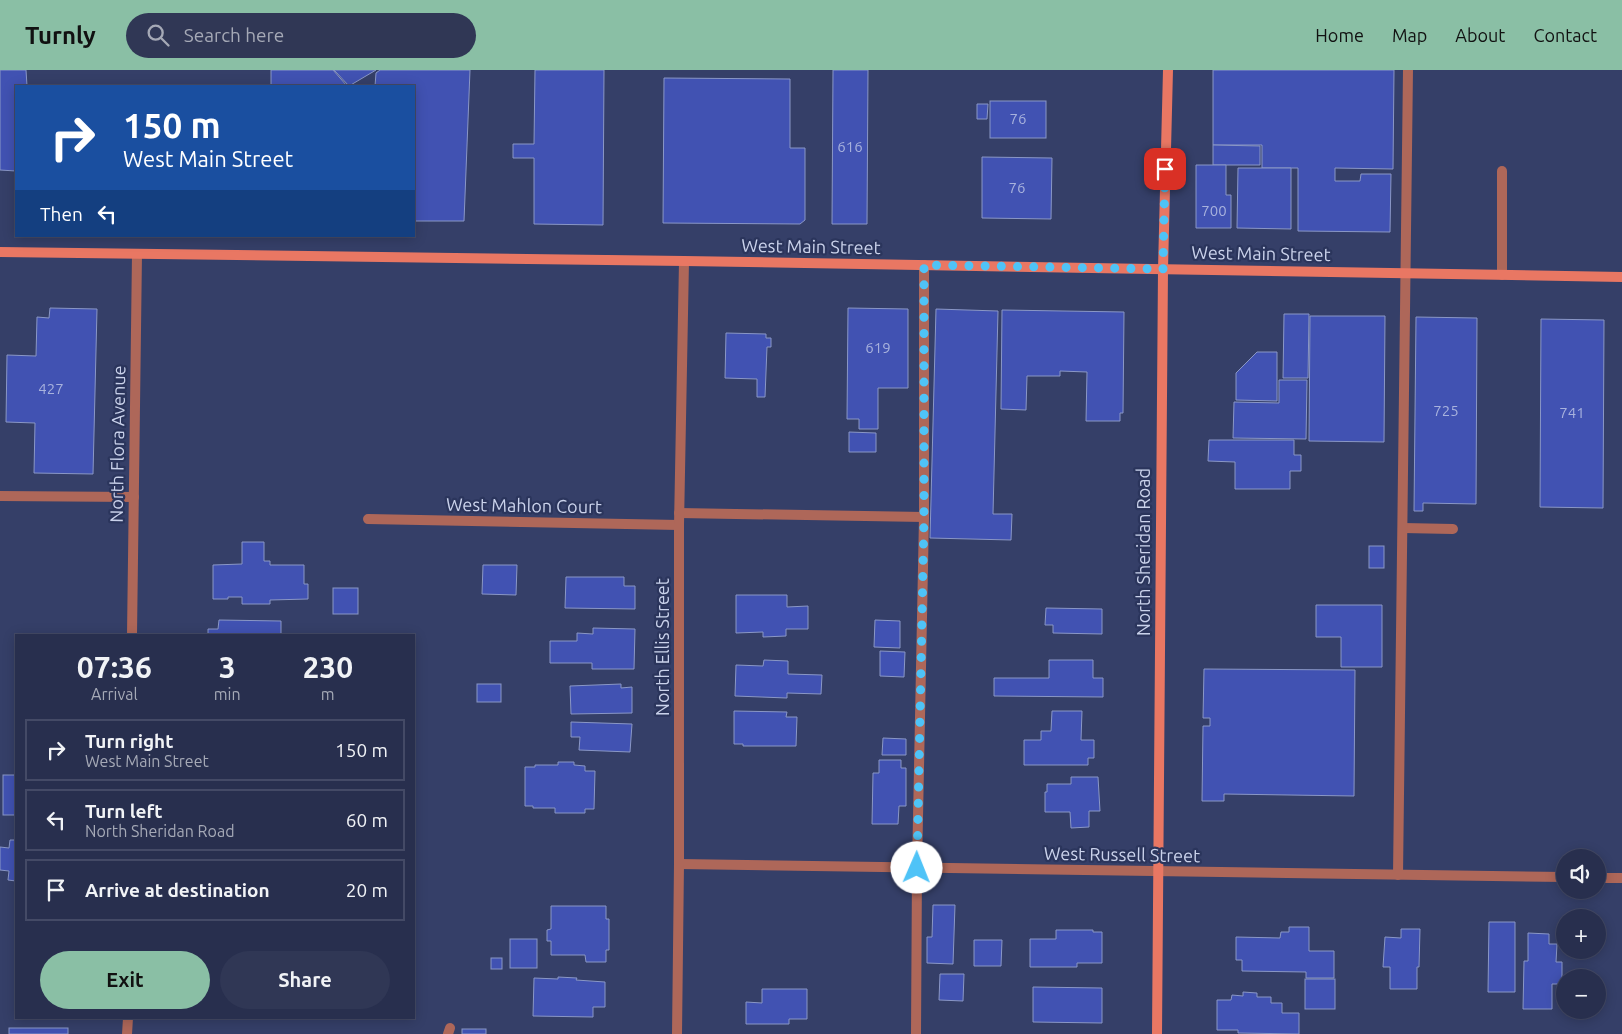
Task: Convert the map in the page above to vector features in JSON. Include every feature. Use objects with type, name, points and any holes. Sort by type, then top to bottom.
[{"type":"main road","name":"North Sheridan Road","points":[[1156,1034],[1163,269],[1168,70]]},
{"type":"main road","name":"West Main Street","points":[[0,252],[684,261],[1622,277]]},
{"type":"street","points":[[1398,875],[1408,70]]},
{"type":"street","points":[[1502,171],[1502,275]]},
{"type":"street","name":"North Flora Avenue","points":[[132,634],[137,254]]},
{"type":"street","name":"North Ellis Street","points":[[677,1034],[679,525],[684,261]]},
{"type":"street","points":[[916,1034],[917,868],[924,517],[924,265]]},
{"type":"street","points":[[0,496],[134,497]]},
{"type":"street","points":[[680,513],[924,517]]},
{"type":"street","name":"West Mahlon Court","points":[[368,519],[679,525]]},
{"type":"street","points":[[1403,528],[1453,529]]},
{"type":"street","name":"West Russell Street","points":[[679,864],[1556,877]]},
{"type":"street","points":[[1606,878],[1622,878]]},
{"type":"street","points":[[128,1019],[128,1034]]},
{"type":"building","points":[[0,70],[26,70],[27,85],[15,85],[15,171],[0,170]]},
{"type":"building","points":[[271,70],[333,70],[346,85],[271,85]]},
{"type":"building","points":[[334,70],[376,70],[351,85],[348,85]]},
{"type":"building","points":[[380,70],[470,70],[464,221],[415,221],[415,85],[375,85],[376,73]]},
{"type":"building","points":[[535,70],[604,70],[603,225],[534,224],[534,158],[513,158],[513,144],[534,144]]},
{"type":"building","points":[[833,70],[868,70],[867,224],[832,224]]},
{"type":"building","points":[[1213,70],[1394,70],[1393,169],[1335,168],[1335,181],[1360,181],[1361,174],[1391,174],[1390,232],[1298,231],[1298,168],[1262,168],[1262,145],[1213,145]]},
{"type":"building","points":[[664,78],[790,79],[790,148],[805,148],[805,220],[800,224],[663,223]]},
{"type":"building","points":[[990,101],[1046,101],[1046,138],[990,138]]},
{"type":"building","points":[[977,104],[988,104],[987,119],[977,119]]},
{"type":"building","points":[[1213,145],[1260,146],[1260,165],[1213,165]]},
{"type":"building","points":[[982,157],[1052,158],[1051,219],[982,218]]},
{"type":"building","points":[[1196,165],[1226,165],[1226,195],[1231,195],[1231,228],[1196,228]]},
{"type":"building","points":[[1238,168],[1291,168],[1291,229],[1237,228]]},
{"type":"building","points":[[50,308],[97,309],[93,474],[34,473],[35,423],[6,422],[7,355],[36,356],[37,317],[49,318]]},
{"type":"building","points":[[848,308],[908,309],[908,388],[878,388],[878,429],[859,429],[859,419],[847,419]]},
{"type":"building","points":[[936,309],[998,311],[993,514],[1012,514],[1011,540],[930,538]]},
{"type":"building","points":[[1002,310],[1124,312],[1123,413],[1120,413],[1120,421],[1086,421],[1087,372],[1060,371],[1060,376],[1027,376],[1026,410],[1001,409]]},
{"type":"building","points":[[1284,314],[1309,314],[1308,378],[1283,378]]},
{"type":"building","points":[[1310,316],[1385,316],[1384,442],[1309,441]]},
{"type":"building","points":[[1416,317],[1477,318],[1476,504],[1423,503],[1423,511],[1414,511]]},
{"type":"building","points":[[1541,319],[1604,320],[1603,508],[1540,507]]},
{"type":"building","points":[[726,333],[766,334],[766,338],[771,338],[771,347],[767,347],[765,397],[757,397],[757,379],[725,378]]},
{"type":"building","points":[[1257,352],[1277,352],[1277,401],[1236,400],[1236,373]]},
{"type":"building","points":[[1279,380],[1307,380],[1306,439],[1233,438],[1234,402],[1279,403]]},
{"type":"building","points":[[849,432],[876,433],[876,452],[849,452]]},
{"type":"building","points":[[1209,440],[1294,440],[1294,455],[1301,455],[1301,471],[1290,471],[1290,489],[1235,489],[1235,462],[1208,461]]},
{"type":"building","points":[[242,542],[264,542],[264,561],[270,561],[270,565],[304,565],[304,584],[308,584],[308,599],[270,600],[270,604],[242,604],[242,597],[213,599],[213,565],[242,564]]},
{"type":"building","points":[[1369,546],[1384,546],[1384,568],[1369,568]]},
{"type":"building","points":[[483,565],[517,565],[516,595],[482,594]]},
{"type":"building","points":[[566,577],[624,577],[624,586],[635,586],[635,609],[565,608]]},
{"type":"building","points":[[333,588],[358,588],[358,614],[333,614]]},
{"type":"building","points":[[736,595],[787,595],[787,607],[808,606],[808,629],[786,629],[786,636],[763,637],[763,632],[736,633]]},
{"type":"building","points":[[1316,605],[1382,605],[1382,667],[1341,667],[1341,637],[1316,637]]},
{"type":"building","points":[[1046,608],[1102,609],[1102,634],[1053,633],[1053,625],[1045,625]]},
{"type":"building","points":[[219,620],[281,621],[281,634],[208,634],[208,629],[218,629]]},
{"type":"building","points":[[875,620],[900,621],[900,648],[874,647]]},
{"type":"building","points":[[593,628],[635,629],[634,669],[592,669],[592,663],[550,663],[550,641],[577,641],[577,633],[593,634]]},
{"type":"building","points":[[880,651],[905,652],[904,677],[880,676]]},
{"type":"building","points":[[764,660],[788,661],[788,674],[822,675],[821,694],[787,693],[787,698],[735,696],[736,665],[763,666]]},
{"type":"building","points":[[1049,660],[1093,660],[1093,678],[1103,678],[1103,697],[994,696],[994,678],[1049,678]]},
{"type":"building","points":[[1204,669],[1355,670],[1354,796],[1224,794],[1224,801],[1202,801],[1203,726],[1210,726],[1210,718],[1203,718]]},
{"type":"building","points":[[477,684],[501,684],[501,702],[477,702]]},
{"type":"building","points":[[621,684],[621,688],[632,687],[632,713],[571,714],[570,686]]},
{"type":"building","points":[[734,711],[787,712],[786,717],[797,717],[796,746],[743,746],[743,744],[734,744]]},
{"type":"building","points":[[1052,711],[1082,711],[1081,740],[1094,740],[1094,758],[1088,758],[1088,765],[1024,765],[1024,740],[1041,740],[1041,731],[1051,731]]},
{"type":"building","points":[[571,722],[632,724],[630,752],[579,750],[580,737],[571,737]]},
{"type":"building","points":[[883,738],[906,739],[906,755],[882,755]]},
{"type":"building","points":[[879,760],[901,760],[901,768],[906,768],[906,806],[899,806],[898,824],[872,824],[873,773],[879,773]]},
{"type":"building","points":[[558,762],[574,762],[574,765],[585,766],[585,771],[595,771],[594,809],[585,809],[585,813],[555,813],[555,808],[525,806],[525,767],[558,765]]},
{"type":"building","points":[[3,775],[15,775],[15,815],[3,815]]},
{"type":"building","points":[[1071,777],[1098,777],[1100,811],[1089,811],[1089,827],[1071,828],[1070,812],[1045,812],[1047,784],[1071,784]]},
{"type":"building","points":[[10,840],[15,840],[15,881],[8,880],[9,871],[0,870],[0,847],[9,848]]},
{"type":"building","points":[[933,905],[955,905],[953,964],[927,963],[927,937],[932,937]]},
{"type":"building","points":[[551,906],[606,906],[606,919],[609,919],[609,950],[606,950],[606,962],[586,962],[585,955],[551,955],[551,941],[547,941],[547,930],[551,929]]},
{"type":"building","points":[[1489,922],[1515,922],[1515,992],[1488,992]]},
{"type":"building","points":[[1289,927],[1309,927],[1309,951],[1334,951],[1334,978],[1306,978],[1306,972],[1242,971],[1242,960],[1236,960],[1236,937],[1280,938],[1281,932],[1289,932]]},
{"type":"building","points":[[1401,929],[1420,929],[1417,989],[1390,989],[1390,967],[1383,967],[1385,937],[1401,938]]},
{"type":"building","points":[[1056,930],[1093,930],[1093,932],[1102,932],[1102,963],[1077,963],[1077,967],[1030,967],[1030,939],[1056,939]]},
{"type":"building","points":[[1528,933],[1549,934],[1549,944],[1556,944],[1556,962],[1562,962],[1562,969],[1556,969],[1556,984],[1552,984],[1552,1009],[1523,1009],[1524,961],[1528,961]]},
{"type":"building","points":[[510,939],[537,939],[537,968],[510,968]]},
{"type":"building","points":[[974,940],[1002,940],[1001,966],[974,966]]},
{"type":"building","points":[[491,958],[502,958],[502,969],[491,969]]},
{"type":"building","points":[[940,974],[964,974],[963,1001],[939,1000]]},
{"type":"building","points":[[558,977],[605,982],[605,1007],[593,1007],[593,1017],[533,1016],[534,978],[558,979]]},
{"type":"building","points":[[1305,979],[1335,979],[1335,1009],[1305,1009]]},
{"type":"building","points":[[1033,987],[1102,988],[1102,1023],[1033,1022]]},
{"type":"building","points":[[762,989],[807,989],[807,1019],[789,1019],[789,1024],[746,1024],[746,1002],[762,1003]]},
{"type":"building","points":[[1243,992],[1257,993],[1257,997],[1271,997],[1271,1003],[1282,1003],[1282,1013],[1299,1013],[1299,1034],[1238,1033],[1238,1030],[1217,1030],[1217,1000],[1231,1000],[1232,995],[1243,996]]},
{"type":"building","points":[[9,1028],[68,1028],[68,1034],[9,1034]]},
{"type":"building","points":[[462,1029],[486,1029],[486,1034],[462,1034]]},
{"type":"route","points":[[917,868],[924,517],[924,265],[1163,269],[1165,169]]}]
